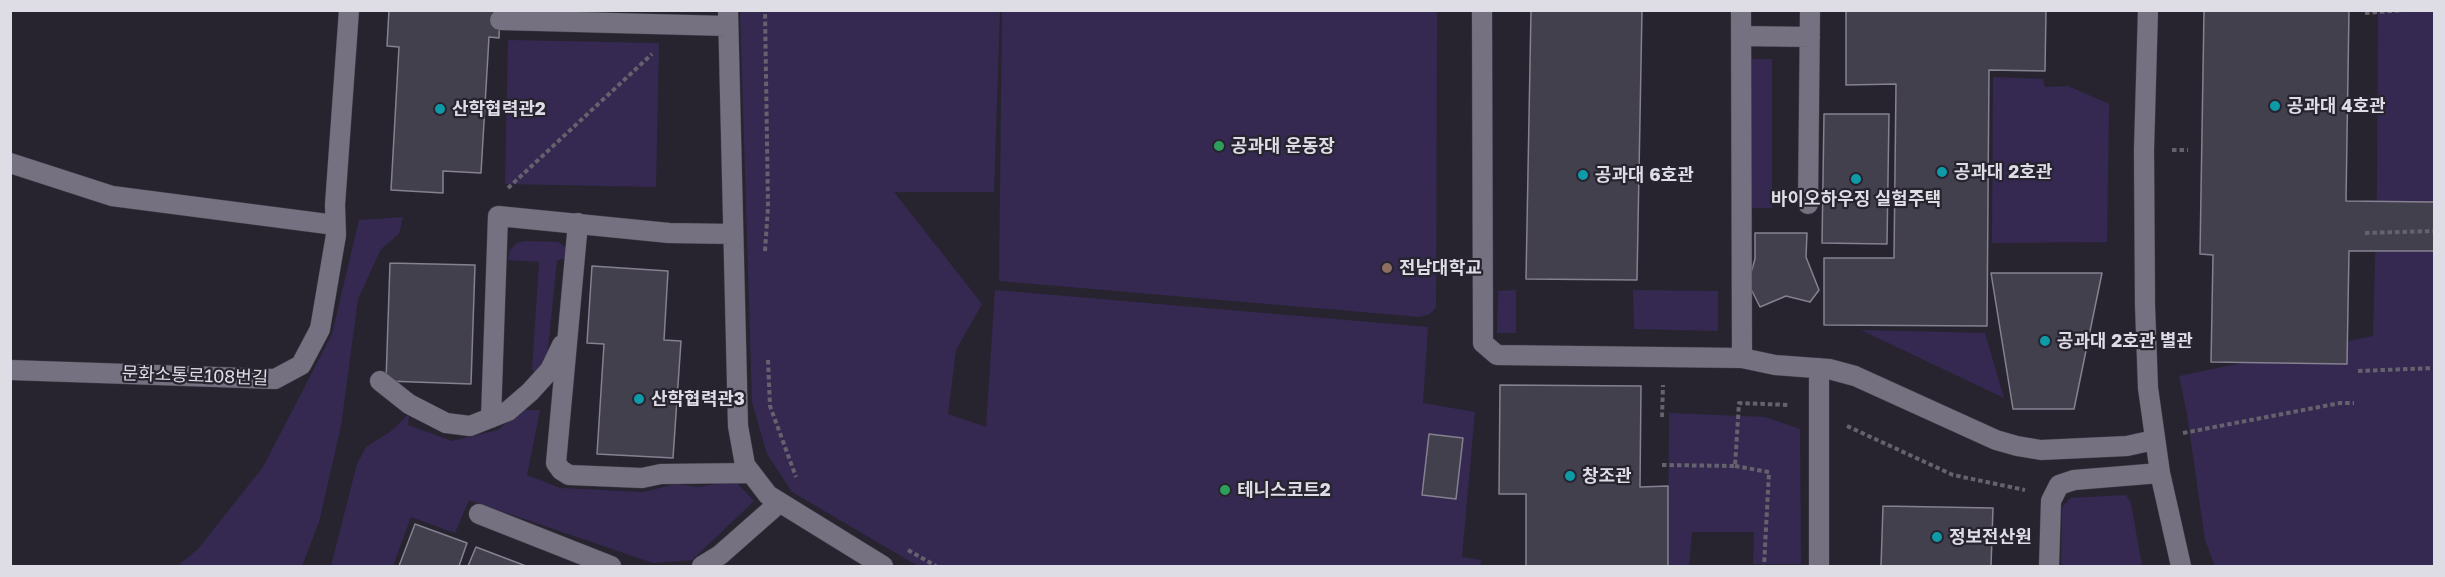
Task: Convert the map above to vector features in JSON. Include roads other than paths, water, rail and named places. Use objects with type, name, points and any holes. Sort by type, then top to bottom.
[{"type":"lane","name":"문화소통로108번길","points":[[10,370],[275,379],[301,365],[320,329],[334,256],[335,205],[350,10]]},
{"type":"lane","points":[[1482,10],[1483,343],[1497,355],[1742,358],[1819,368],[1855,376],[1996,440],[2017,446],[2041,450],[2127,446],[2154,440]]},
{"type":"lane","points":[[1741,10],[1742,358]]},
{"type":"lane","points":[[1808,204],[1810,10]]},
{"type":"lane","points":[[2148,10],[2144,150],[2148,388],[2160,473],[2181,567]]},
{"type":"lane","points":[[500,20],[539,15],[728,18],[738,426],[745,465],[768,495],[883,567]]},
{"type":"lane","points":[[1741,36],[1810,37]]},
{"type":"lane","points":[[10,163],[112,196],[335,225]]},
{"type":"lane","points":[[491,418],[498,216],[669,233],[733,234]]},
{"type":"lane","points":[[578,223],[556,463],[569,475],[642,478],[661,474],[751,473]]},
{"type":"lane","points":[[380,381],[409,404],[446,423],[470,426],[508,411],[530,392],[550,369],[568,334]]},
{"type":"lane","points":[[1818,567],[1819,368]]},
{"type":"lane","points":[[2049,567],[2051,501],[2059,485],[2074,480],[2160,473]]},
{"type":"lane","points":[[702,567],[720,555],[779,503]]},
{"type":"lane","points":[[479,514],[611,567]]},
{"type":"place","name":"공과대 4호관","points":[[2275,106]]},
{"type":"place","name":"산학협력관2","points":[[440,109]]},
{"type":"place","name":"공과대 운동장","points":[[1219,146]]},
{"type":"place","name":"공과대 2호관","points":[[1942,172]]},
{"type":"place","name":"공과대 6호관","points":[[1583,175]]},
{"type":"place","name":"바이오하우징 실험주택","points":[[1856,179]]},
{"type":"place","name":"전남대학교","points":[[1387,268]]},
{"type":"place","name":"공과대 2호관 별관","points":[[2045,341]]},
{"type":"place","name":"산학협력관3","points":[[639,399]]},
{"type":"place","name":"창조관","points":[[1570,476]]},
{"type":"place","name":"테니스코트2","points":[[1225,490]]},
{"type":"place","name":"정보전산원","points":[[1937,537]]}]
